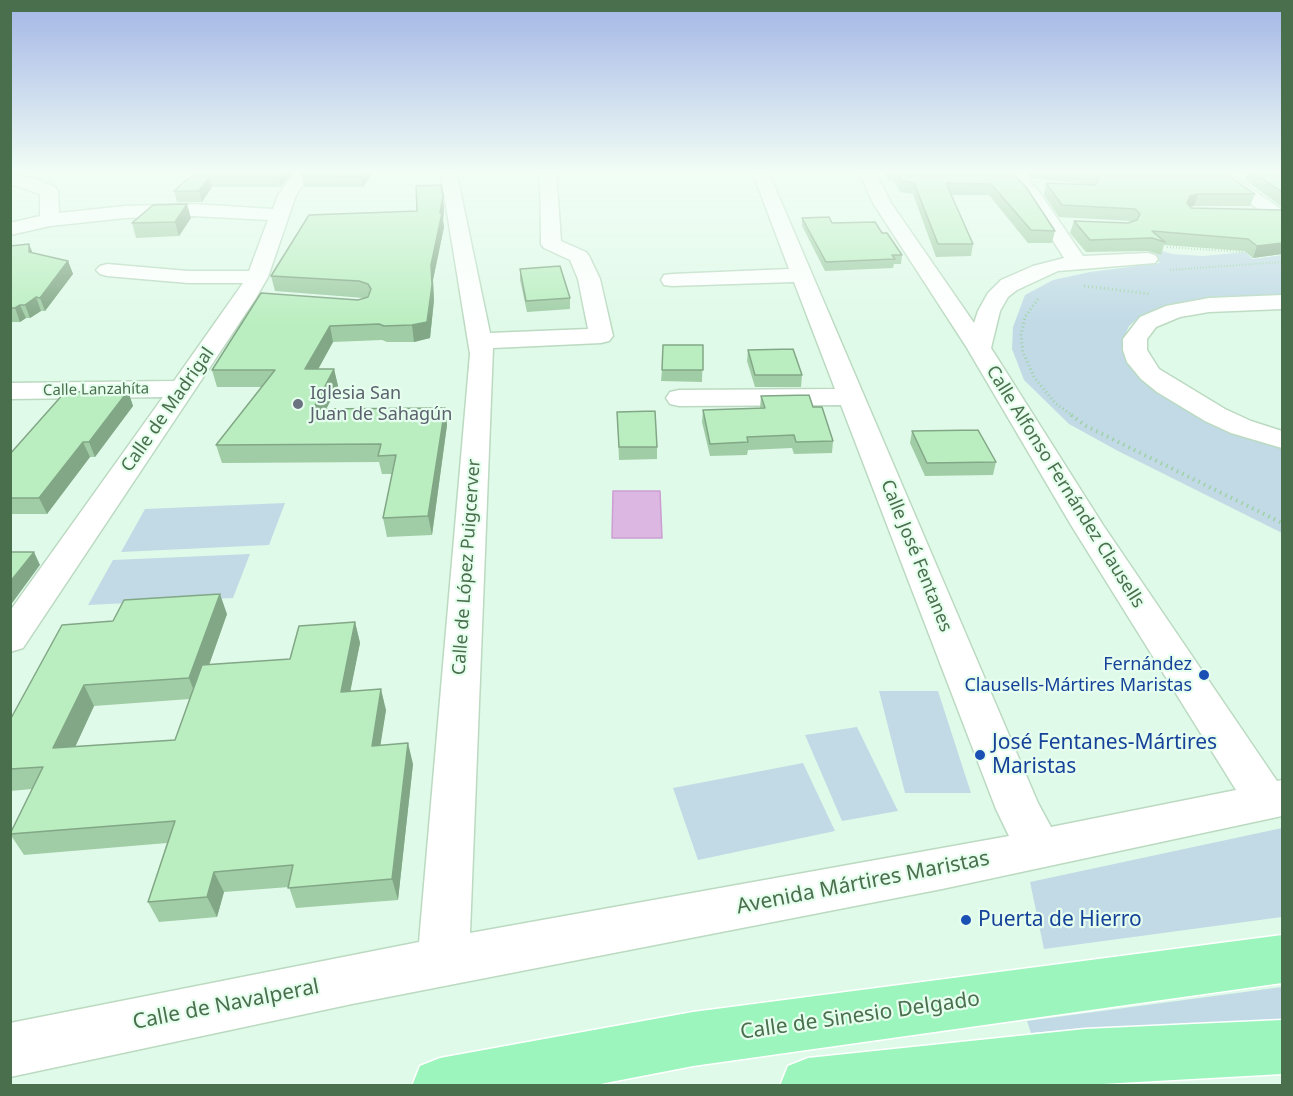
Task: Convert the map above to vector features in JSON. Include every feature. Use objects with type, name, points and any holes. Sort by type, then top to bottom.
[{"type":"main road","name":"Calle de Sinesio Delgado","points":[[440,1086],[693,1039],[1282,959]]},
{"type":"main road","points":[[808,1086],[1085,1056],[1282,1047]]},
{"type":"street","points":[[10,229],[37,222]]},
{"type":"street","name":"Calle de Madrigal","points":[[10,639],[182,389],[256,292],[278,222]]},
{"type":"street","name":"Calle de López Puigcerver","points":[[443,962],[482,354],[458,222]]},
{"type":"street","points":[[479,341],[602,336],[589,279],[579,256],[551,244],[550,222]]},
{"type":"street","name":"Calle José Fentanes","points":[[780,222],[1018,809],[1039,848]]},
{"type":"street","name":"Calle Alfonso Fernández Clausells","points":[[895,222],[979,348],[1087,525],[1275,800]]},
{"type":"street","points":[[1049,222],[1078,263]]},
{"type":"street","points":[[1051,225],[1072,225]]},
{"type":"street","points":[[979,348],[984,324],[999,293],[1040,270],[1156,253]]},
{"type":"street","points":[[107,270],[188,277],[256,292]]},
{"type":"street","points":[[672,280],[801,274]]},
{"type":"street","points":[[1282,302],[1209,305],[1174,311],[1148,322],[1135,339],[1135,350],[1140,362],[1166,386],[1206,410],[1241,427],[1282,440]]},
{"type":"street","name":"Calle Lanzahíta","points":[[10,391],[182,389]]},
{"type":"street","points":[[679,398],[851,397]]},
{"type":"street","name":"Avenida Mártires Maristas","points":[[443,962],[931,871],[1275,800]]},
{"type":"street","name":"Calle de Navalperal","points":[[10,1050],[443,962]]},
{"type":"path","points":[[1156,253],[1242,252],[1234,245]]},
{"type":"path","points":[[1080,285],[1200,301],[1209,305]]},
{"type":"shaded area","points":[[1153,248],[1172,254],[1203,256],[1245,252],[1253,259],[1282,255],[1282,296],[1190,301],[1157,309],[1137,319],[1129,326],[1123,340],[1124,349],[1275,444],[1282,446],[1282,533],[1069,424],[1024,380],[1012,349],[1013,327],[1025,295],[1053,280],[1090,272],[1160,263],[1152,254],[1159,254]]},
{"type":"shaded area","points":[[613,491],[660,491],[662,538],[612,538]]},
{"type":"shaded area","points":[[285,503],[269,545],[121,552],[145,509]]},
{"type":"shaded area","points":[[250,554],[233,598],[88,605],[113,560]]},
{"type":"shaded area","points":[[879,691],[938,691],[971,793],[905,793]]},
{"type":"shaded area","points":[[857,727],[898,811],[842,821],[805,735]]},
{"type":"shaded area","points":[[803,763],[835,831],[698,860],[673,788]]},
{"type":"shaded area","points":[[1282,828],[1282,917],[1044,949],[1030,882]]},
{"type":"shaded area","points":[[1282,987],[1282,1020],[1088,1028],[1031,1033],[1027,1021]]},
{"type":"building","points":[[305,222],[440,222],[431,265],[432,285],[427,322],[412,325],[330,326],[305,369],[334,369],[313,409],[445,408],[428,516],[383,518],[396,455],[378,456],[381,444],[216,445],[275,370],[212,370],[261,293],[358,300],[368,297],[371,289],[368,284],[359,281],[271,276]]},
{"type":"building","points":[[804,222],[875,222],[882,233],[887,233],[902,255],[892,255],[895,259],[826,262]]},
{"type":"building","points":[[929,222],[963,222],[973,244],[938,244]]},
{"type":"building","points":[[1024,222],[1049,222],[1055,231],[1031,230]]},
{"type":"building","points":[[1075,222],[1282,222],[1282,243],[1257,246],[1248,239],[1152,231],[1165,242],[1152,238],[1090,240]]},
{"type":"building","points":[[29,244],[29,252],[68,261],[40,298],[36,297],[25,305],[10,308],[10,246]]},
{"type":"building","points":[[560,266],[570,298],[526,301],[520,269]]},
{"type":"building","points":[[663,345],[703,345],[703,370],[662,370]]},
{"type":"building","points":[[793,349],[802,375],[755,375],[748,350]]},
{"type":"building","points":[[128,391],[89,442],[83,442],[39,498],[10,498],[10,454],[65,392]]},
{"type":"building","points":[[809,395],[813,407],[822,407],[833,441],[796,442],[794,435],[747,437],[748,442],[710,444],[703,410],[765,408],[761,396]]},
{"type":"building","points":[[655,411],[657,447],[619,447],[617,412]]},
{"type":"building","points":[[978,430],[996,462],[927,463],[912,431]]},
{"type":"building","points":[[10,552],[34,552],[10,582]]},
{"type":"building","points":[[220,594],[189,678],[84,685],[53,748],[175,740],[202,665],[290,659],[299,626],[355,622],[341,692],[381,689],[372,746],[408,743],[392,879],[288,888],[293,865],[214,872],[207,897],[148,902],[175,821],[10,834],[43,767],[10,769],[10,720],[62,625],[113,621],[124,600]]},
{"type":"place","name":"Iglesia San Juan de Sahagún","points":[[298,404]]},
{"type":"place","name":"Fernández Clausells-Mártires Maristas","points":[[1204,675]]},
{"type":"place","name":"José Fentanes-Mártires Maristas","points":[[980,755]]},
{"type":"place","name":"Puerta de Hierro","points":[[966,920]]}]
